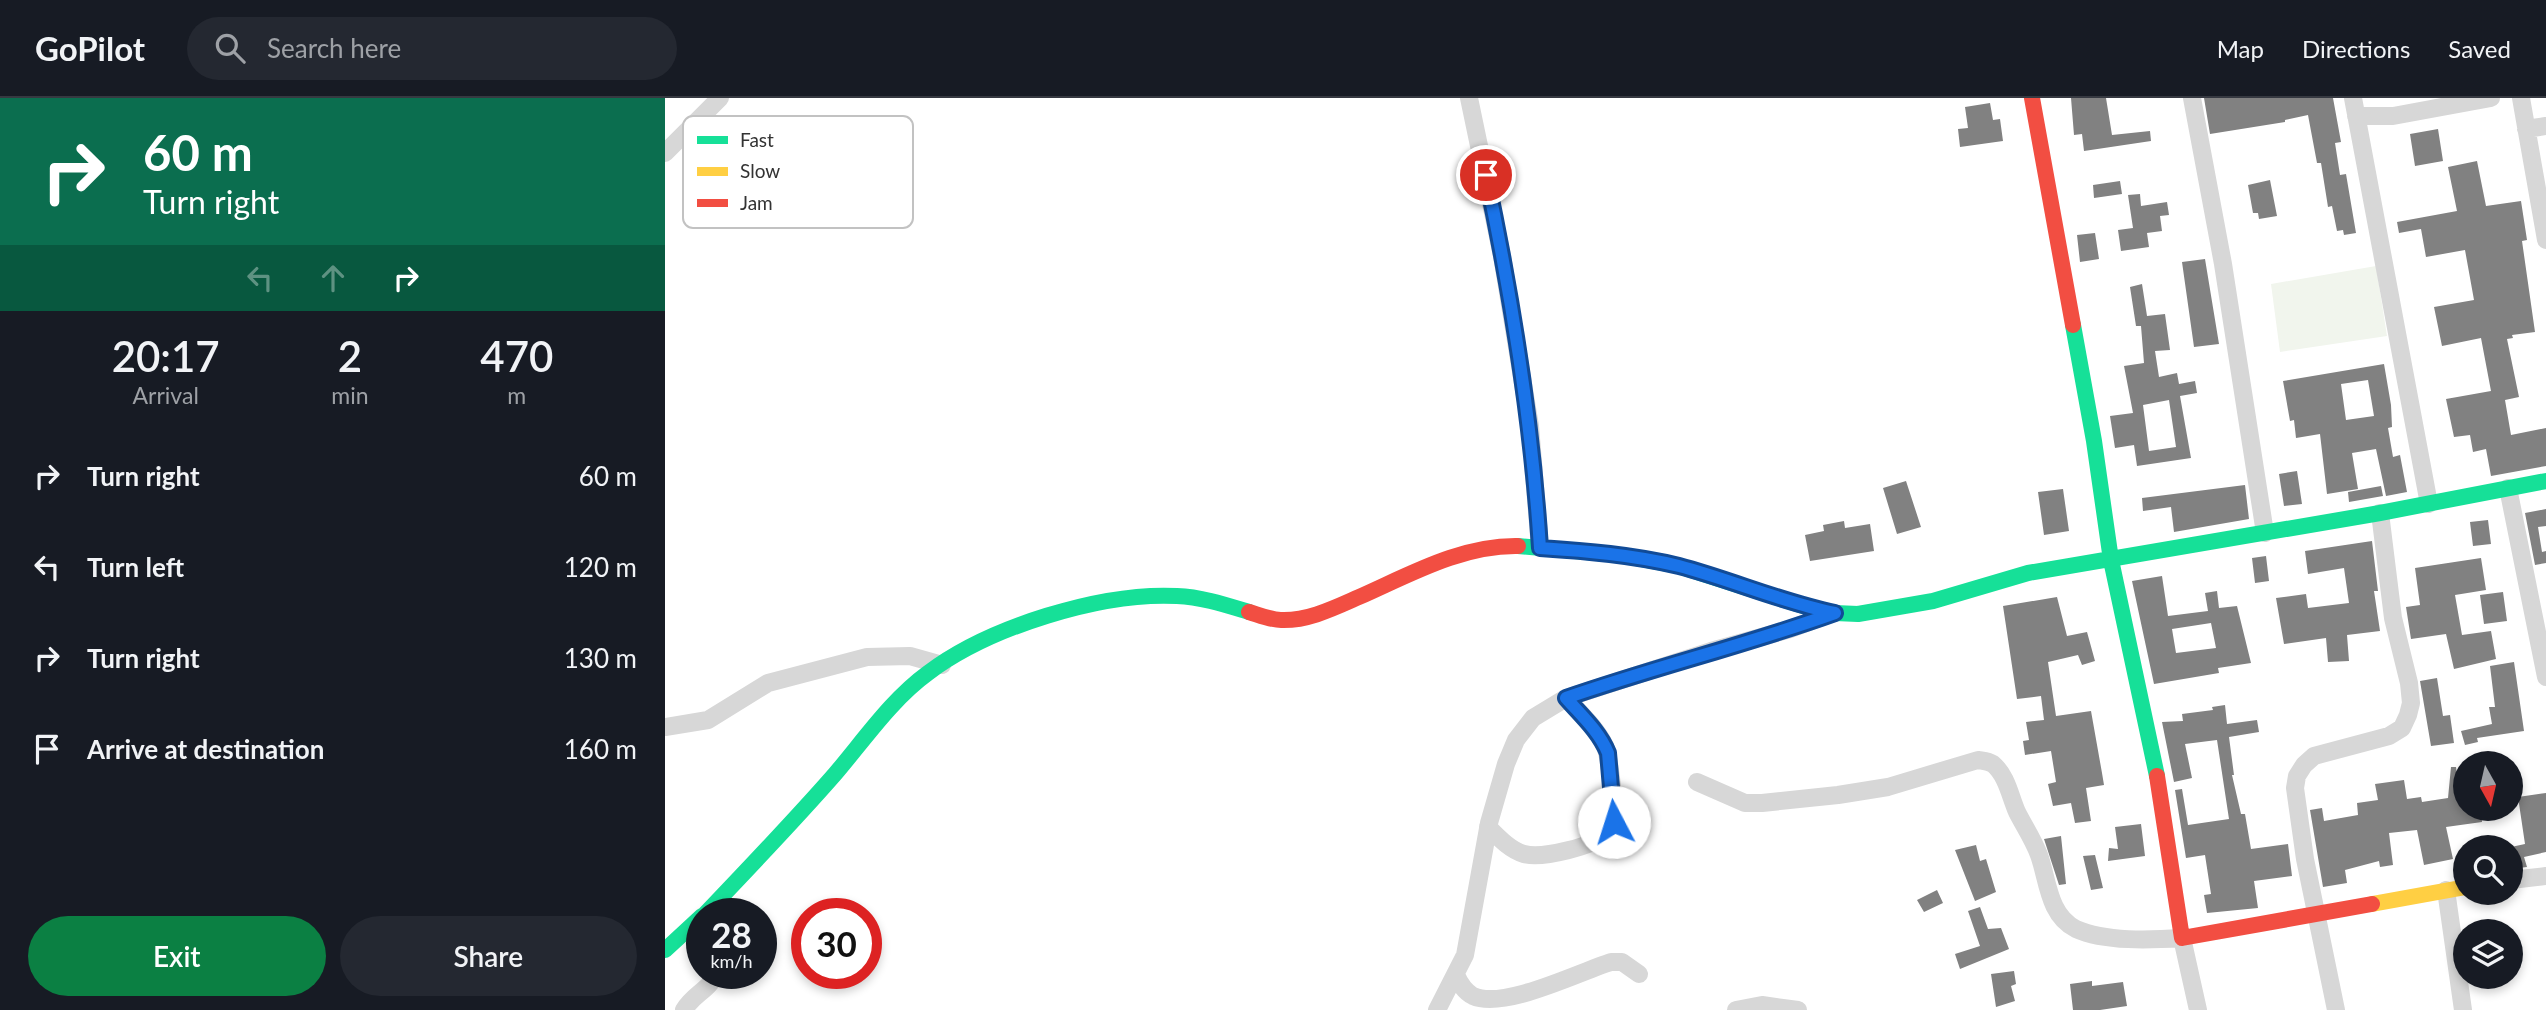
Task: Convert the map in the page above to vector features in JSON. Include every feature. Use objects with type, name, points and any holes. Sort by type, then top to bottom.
[{"type":"street","points":[[702,116],[720,98]]},
{"type":"street","points":[[1469,98],[1502,256],[1530,426],[1540,548]]},
{"type":"street","points":[[2032,98],[2095,441],[2111,560],[2157,776],[2182,938],[2198,1010]]},
{"type":"street","points":[[2192,98],[2223,264],[2265,533]]},
{"type":"street","points":[[2429,503],[2354,107],[2393,116],[2491,98]]},
{"type":"street","points":[[2521,98],[2546,240]]},
{"type":"street","points":[[2526,129],[2546,126]]},
{"type":"street","points":[[665,153],[683,135]]},
{"type":"street","points":[[719,898],[811,802],[906,692],[926,674],[964,648],[985,638],[1077,607],[1137,596],[1178,596],[1206,600],[1279,620],[1303,618],[1329,610],[1445,559],[1489,548],[1540,548],[1619,555],[1678,566],[1803,606],[1835,613],[1858,614],[1933,601],[2028,573],[2380,513],[2546,481]]},
{"type":"street","points":[[2508,488],[2546,677]]},
{"type":"street","points":[[2336,1010],[2298,820],[2295,788],[2297,776],[2314,756],[2389,736],[2402,728],[2411,703],[2409,683],[2393,618],[2380,513]]},
{"type":"street","points":[[1437,1010],[1465,955],[1489,827],[1506,764],[1517,740],[1534,718],[1566,698],[1835,613]]},
{"type":"street","points":[[665,727],[685,726],[708,720],[768,683],[867,657],[910,656],[942,665]]},
{"type":"street","points":[[1489,827],[1514,849],[1523,854],[1536,855],[1552,854],[1598,841],[1614,822],[1608,753],[1585,719],[1566,698]]},
{"type":"street","points":[[1697,782],[1745,803],[1762,803],[1888,787],[1978,760],[1988,761],[1996,766],[2031,836],[2040,857],[2051,899],[2058,912],[2076,929],[2125,939],[2182,938],[2453,889]]},
{"type":"street","points":[[2523,879],[2546,876]]},
{"type":"street","points":[[2446,890],[2463,1010]]},
{"type":"street","points":[[665,950],[686,931]]},
{"type":"street","points":[[1456,975],[1462,987],[1471,995],[1488,999],[1535,992],[1611,962],[1622,961],[1639,974]]},
{"type":"street","points":[[684,1010],[689,1002],[706,989]]},
{"type":"street","points":[[1736,1010],[1762,1005],[1798,1010]]},
{"type":"shaded area","points":[[2376,266],[2387,336],[2280,352],[2271,284]]},
{"type":"building","points":[[2071,98],[2106,98],[2112,135],[2150,131],[2151,141],[2084,151],[2082,134],[2074,135]]},
{"type":"building","points":[[2204,98],[2333,98],[2341,142],[2335,143],[2340,175],[2346,174],[2356,233],[2344,235],[2343,230],[2337,231],[2332,206],[2328,207],[2321,163],[2317,163],[2308,115],[2285,122],[2210,134]]},
{"type":"building","points":[[1990,103],[1993,120],[2000,119],[2003,141],[1960,147],[1958,129],[1968,128],[1965,107]]},
{"type":"building","points":[[2438,129],[2443,161],[2415,166],[2410,134]]},
{"type":"building","points":[[2477,161],[2486,206],[2521,201],[2527,240],[2522,241],[2535,332],[2512,335],[2513,338],[2507,339],[2519,397],[2505,400],[2511,435],[2546,428],[2546,466],[2491,476],[2486,449],[2473,452],[2470,435],[2454,437],[2446,399],[2491,391],[2481,338],[2442,346],[2434,307],[2474,300],[2465,250],[2426,257],[2421,229],[2399,233],[2397,222],[2457,211],[2448,167]]},
{"type":"building","points":[[2270,180],[2277,216],[2259,219],[2258,213],[2253,213],[2248,185]]},
{"type":"building","points":[[2120,181],[2122,194],[2094,198],[2093,185]]},
{"type":"building","points":[[2140,194],[2141,206],[2167,202],[2169,215],[2160,216],[2162,231],[2147,233],[2149,247],[2121,251],[2118,230],[2133,228],[2128,195]]},
{"type":"building","points":[[2095,233],[2099,259],[2080,262],[2077,235]]},
{"type":"building","points":[[2205,259],[2219,344],[2194,347],[2182,262]]},
{"type":"building","points":[[2142,284],[2147,316],[2165,314],[2170,350],[2155,351],[2159,377],[2177,373],[2179,384],[2195,381],[2197,393],[2180,396],[2191,458],[2137,466],[2134,445],[2115,448],[2110,416],[2133,413],[2124,366],[2144,363],[2141,326],[2136,326],[2130,287]],"holes":[[[2169,400],[2176,447],[2149,451],[2143,405]]]},
{"type":"building","points":[[2384,364],[2391,405],[2392,427],[2388,428],[2393,457],[2400,455],[2407,492],[2386,496],[2376,449],[2352,453],[2358,489],[2327,494],[2320,434],[2296,438],[2283,381]],"holes":[[[2368,380],[2374,416],[2346,420],[2341,384]]]},
{"type":"building","points":[[2297,471],[2302,504],[2284,506],[2279,474]]},
{"type":"building","points":[[1906,481],[1921,527],[1897,534],[1883,488]]},
{"type":"building","points":[[2245,485],[2249,519],[2174,532],[2171,507],[2143,511],[2142,498]]},
{"type":"building","points":[[2381,486],[2383,496],[2349,502],[2348,492]]},
{"type":"building","points":[[2063,489],[2069,531],[2044,535],[2038,492]]},
{"type":"building","points":[[2546,509],[2546,526],[2538,527],[2542,552],[2546,551],[2546,563],[2535,565],[2525,513]]},
{"type":"building","points":[[2488,520],[2491,544],[2473,546],[2470,522]]},
{"type":"building","points":[[1844,521],[1845,528],[1870,524],[1874,551],[1810,561],[1805,535],[1824,531],[1823,525]]},
{"type":"building","points":[[2372,541],[2378,591],[2374,591],[2380,631],[2347,635],[2349,661],[2328,662],[2326,638],[2284,644],[2276,598],[2306,594],[2308,608],[2349,603],[2344,568],[2308,574],[2305,551]]},
{"type":"building","points":[[2266,556],[2269,581],[2255,583],[2252,558]]},
{"type":"building","points":[[2481,558],[2486,590],[2455,595],[2462,635],[2491,631],[2496,659],[2454,669],[2446,634],[2411,639],[2406,607],[2420,605],[2415,568]]},
{"type":"building","points":[[2162,576],[2168,616],[2208,611],[2205,593],[2217,591],[2219,608],[2237,606],[2251,663],[2218,668],[2219,673],[2154,684],[2132,581]],"holes":[[[2211,623],[2216,648],[2176,653],[2172,629]]]},
{"type":"building","points":[[2503,592],[2507,621],[2484,624],[2480,595]]},
{"type":"building","points":[[2057,597],[2067,636],[2087,632],[2095,661],[2082,665],[2078,655],[2048,662],[2056,716],[2091,711],[2102,773],[2104,785],[2086,788],[2091,821],[2075,823],[2071,803],[2053,806],[2048,784],[2056,782],[2051,751],[2025,755],[2023,741],[2029,740],[2026,722],[2044,720],[2041,696],[2017,699],[2003,606]]},
{"type":"building","points":[[2514,662],[2524,731],[2477,738],[2478,742],[2465,745],[2461,731],[2492,724],[2489,707],[2495,707],[2490,666]]},
{"type":"building","points":[[2437,678],[2443,716],[2450,715],[2454,743],[2431,746],[2420,681]]},
{"type":"building","points":[[2225,705],[2227,724],[2257,720],[2259,732],[2229,737],[2232,775],[2241,814],[2245,814],[2251,849],[2288,844],[2292,876],[2254,881],[2258,908],[2207,913],[2204,895],[2211,894],[2205,855],[2186,858],[2175,790],[2182,789],[2188,825],[2229,819],[2217,740],[2185,744],[2192,778],[2174,782],[2162,722],[2183,721],[2182,714],[2213,710],[2212,707]]},
{"type":"building","points":[[2453,767],[2453,821],[2482,822],[2446,827],[2453,859],[2424,865],[2417,830],[2389,833],[2393,865],[2380,867],[2379,861],[2345,870],[2347,883],[2323,887],[2310,810],[2322,808],[2324,821],[2358,815],[2357,803],[2378,800],[2375,784],[2404,780],[2407,799],[2421,797],[2422,802],[2448,798]]},
{"type":"building","points":[[2546,793],[2546,852],[2524,857],[2527,867],[2523,868],[2525,844],[2522,821],[2523,796]]},
{"type":"building","points":[[2141,824],[2145,856],[2108,861],[2109,848],[2118,849],[2115,827]]},
{"type":"building","points":[[2061,836],[2066,884],[2059,885],[2044,839]]},
{"type":"building","points":[[1976,845],[1980,861],[1986,859],[1996,892],[1975,901],[1955,850]]},
{"type":"building","points":[[2095,855],[2103,888],[2091,890],[2083,856]]},
{"type":"building","points":[[1937,890],[1943,903],[1924,912],[1917,900]]},
{"type":"building","points":[[1980,907],[1988,929],[2001,928],[2009,949],[1960,969],[1955,954],[1980,946],[1968,911]]},
{"type":"building","points":[[2014,971],[2016,984],[2011,986],[2015,1001],[1996,1007],[1991,974]]},
{"type":"building","points":[[2092,981],[2092,986],[2123,982],[2127,1006],[2073,1010],[2070,984]]},
{"type":"traffic: fast","points":[[2073,325],[2094,441],[2111,560],[2157,776]]},
{"type":"traffic: fast","points":[[1518,546],[1619,555],[1678,566],[1803,606],[1835,613],[1858,614],[1933,601],[2028,573],[2380,513],[2546,481]]},
{"type":"traffic: fast","points":[[720,898],[819,792],[902,695],[953,656],[1014,627],[1081,606],[1115,600],[1177,596],[1214,602],[1249,612]]},
{"type":"traffic: fast","points":[[665,950],[686,931]]},
{"type":"traffic: slow","points":[[2372,904],[2453,889]]},
{"type":"traffic: jam","points":[[2032,98],[2073,325]]},
{"type":"traffic: jam","points":[[1249,612],[1277,620],[1311,616],[1456,556],[1476,550],[1518,546]]},
{"type":"traffic: jam","points":[[2157,776],[2182,938],[2372,904]]},
{"type":"route","points":[[1486,175],[1530,426],[1540,548],[1619,555],[1678,566],[1803,606],[1835,613],[1566,698],[1585,719],[1608,753],[1614,822]]}]
